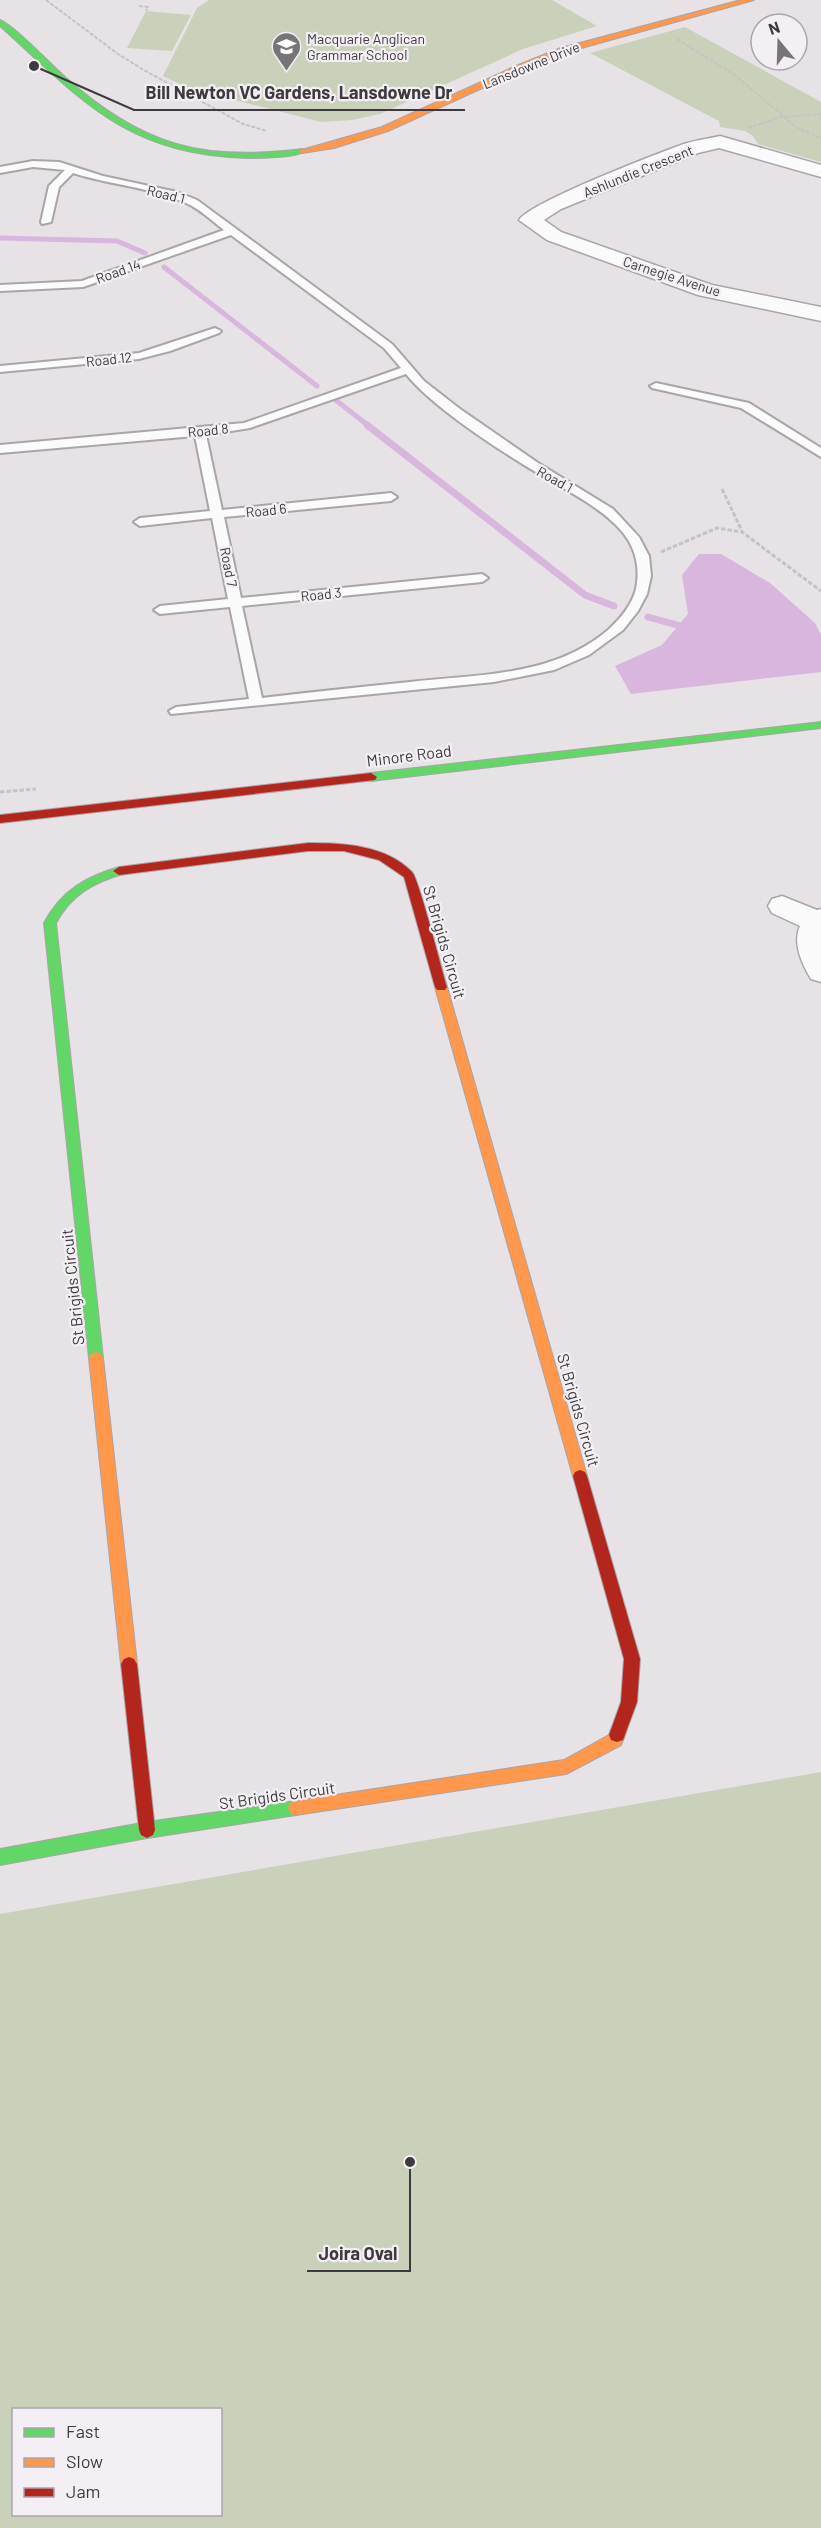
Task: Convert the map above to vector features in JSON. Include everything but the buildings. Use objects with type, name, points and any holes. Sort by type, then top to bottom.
[{"type":"street","name":"Lansdowne Drive","points":[[0,22],[108,116],[126,128],[147,138],[174,146],[232,153],[265,153],[297,150],[361,137],[407,119],[542,58],[653,24],[750,0]]},
{"type":"street","name":"Ashlundie Crescent","points":[[529,220],[554,205],[692,148],[720,142],[821,171]]},
{"type":"street","name":"Carnegie Avenue","points":[[529,220],[554,236],[706,290],[821,314]]},
{"type":"street","name":"Minore Road","points":[[0,819],[821,724]]},
{"type":"street","name":"St Brigids Circuit","points":[[0,1857],[147,1830],[566,1767],[615,1740],[629,1702],[632,1659],[409,875],[383,857],[344,847],[308,847],[117,871],[76,889],[59,904],[50,923],[147,1830]]},
{"type":"street","points":[[782,906],[819,920],[812,931],[811,942],[821,972]]},
{"type":"lane","name":"Road 1","points":[[0,170],[42,164],[72,169],[101,179],[183,197],[200,207],[388,346],[407,370],[427,389],[537,469],[603,507],[628,530],[644,559]]},
{"type":"lane","points":[[46,222],[54,186],[72,169]]},
{"type":"lane","name":"Road 14","points":[[0,288],[82,284],[232,231]]},
{"type":"lane","name":"Road 12","points":[[0,369],[139,356],[215,331]]},
{"type":"lane","name":"Road 8","points":[[0,449],[200,432],[265,421],[407,370]]},
{"type":"lane","points":[[656,386],[745,405],[796,435],[821,453]]},
{"type":"lane","name":"Road 7","points":[[200,432],[256,702]]},
{"type":"lane","points":[[796,435],[821,440]]},
{"type":"lane","name":"Road 6","points":[[140,522],[391,497]]},
{"type":"lane","points":[[176,711],[504,676],[566,661],[590,650],[628,617],[641,599],[645,580],[644,559]]},
{"type":"lane","name":"Road 3","points":[[160,610],[482,578]]},
{"type":"path","points":[[46,0],[118,54],[142,69],[243,124],[273,132]]},
{"type":"path","points":[[140,6],[148,7],[146,11]]},
{"type":"path","points":[[653,24],[736,75],[780,117],[798,129],[821,138]]},
{"type":"path","points":[[720,142],[732,134],[780,117],[821,114]]},
{"type":"path","points":[[722,489],[742,532]]},
{"type":"path","points":[[644,559],[717,528],[742,532],[821,591]]},
{"type":"green space","name":"Macquarie Anglican Grammar School","points":[[209,0],[552,0],[597,26],[523,49],[380,114],[352,120],[321,122],[188,88],[163,76],[197,8]]},
{"type":"green space","points":[[146,11],[191,15],[172,51],[127,48]]},
{"type":"green space","points":[[685,27],[749,62],[749,72],[767,72],[821,102],[821,162],[758,144],[752,135],[745,131],[720,127],[719,121],[590,53]]},
{"type":"green space","points":[[821,1772],[821,2528],[0,2528],[0,1914]]},
{"type":"shaded area","points":[[699,554],[721,554],[770,583],[815,623],[821,635],[821,672],[631,694],[615,666],[662,645],[688,614],[682,575]]},
{"type":"waterway","points":[[0,238],[117,241],[145,253]]},
{"type":"waterway","points":[[164,267],[317,386]]},
{"type":"waterway","points":[[333,398],[369,426]]},
{"type":"waterway","points":[[367,425],[585,595],[614,606]]},
{"type":"waterway","points":[[648,617],[688,628]]},
{"type":"traffic: fast","points":[[0,22],[94,106],[129,129],[152,139],[176,147],[227,155],[253,156],[302,151]]},
{"type":"traffic: fast","points":[[371,777],[821,725]]},
{"type":"traffic: fast","points":[[96,1358],[50,923],[62,903],[70,895],[97,878],[119,871]]},
{"type":"traffic: fast","points":[[0,1857],[147,1830],[296,1808]]},
{"type":"traffic: slow","points":[[302,151],[331,146],[385,129],[564,50],[750,0]]},
{"type":"traffic: slow","points":[[441,987],[580,1476]]},
{"type":"traffic: slow","points":[[96,1358],[129,1664]]},
{"type":"traffic: slow","points":[[296,1808],[566,1767],[615,1740],[617,1735]]},
{"type":"traffic: jam","points":[[0,819],[371,777]]},
{"type":"traffic: jam","points":[[119,871],[308,847],[344,847],[383,857],[409,875],[441,987]]},
{"type":"traffic: jam","points":[[580,1476],[632,1659],[629,1702],[617,1735]]},
{"type":"traffic: jam","points":[[129,1664],[147,1830]]},
{"type":"place","name":"Bill Newton VC Gardens, Lansdowne Dr","points":[[34,66]]},
{"type":"place","name":"Macquarie Anglican Grammar School","points":[[286,72]]},
{"type":"place","name":"Joira Oval","points":[[410,2162]]}]
